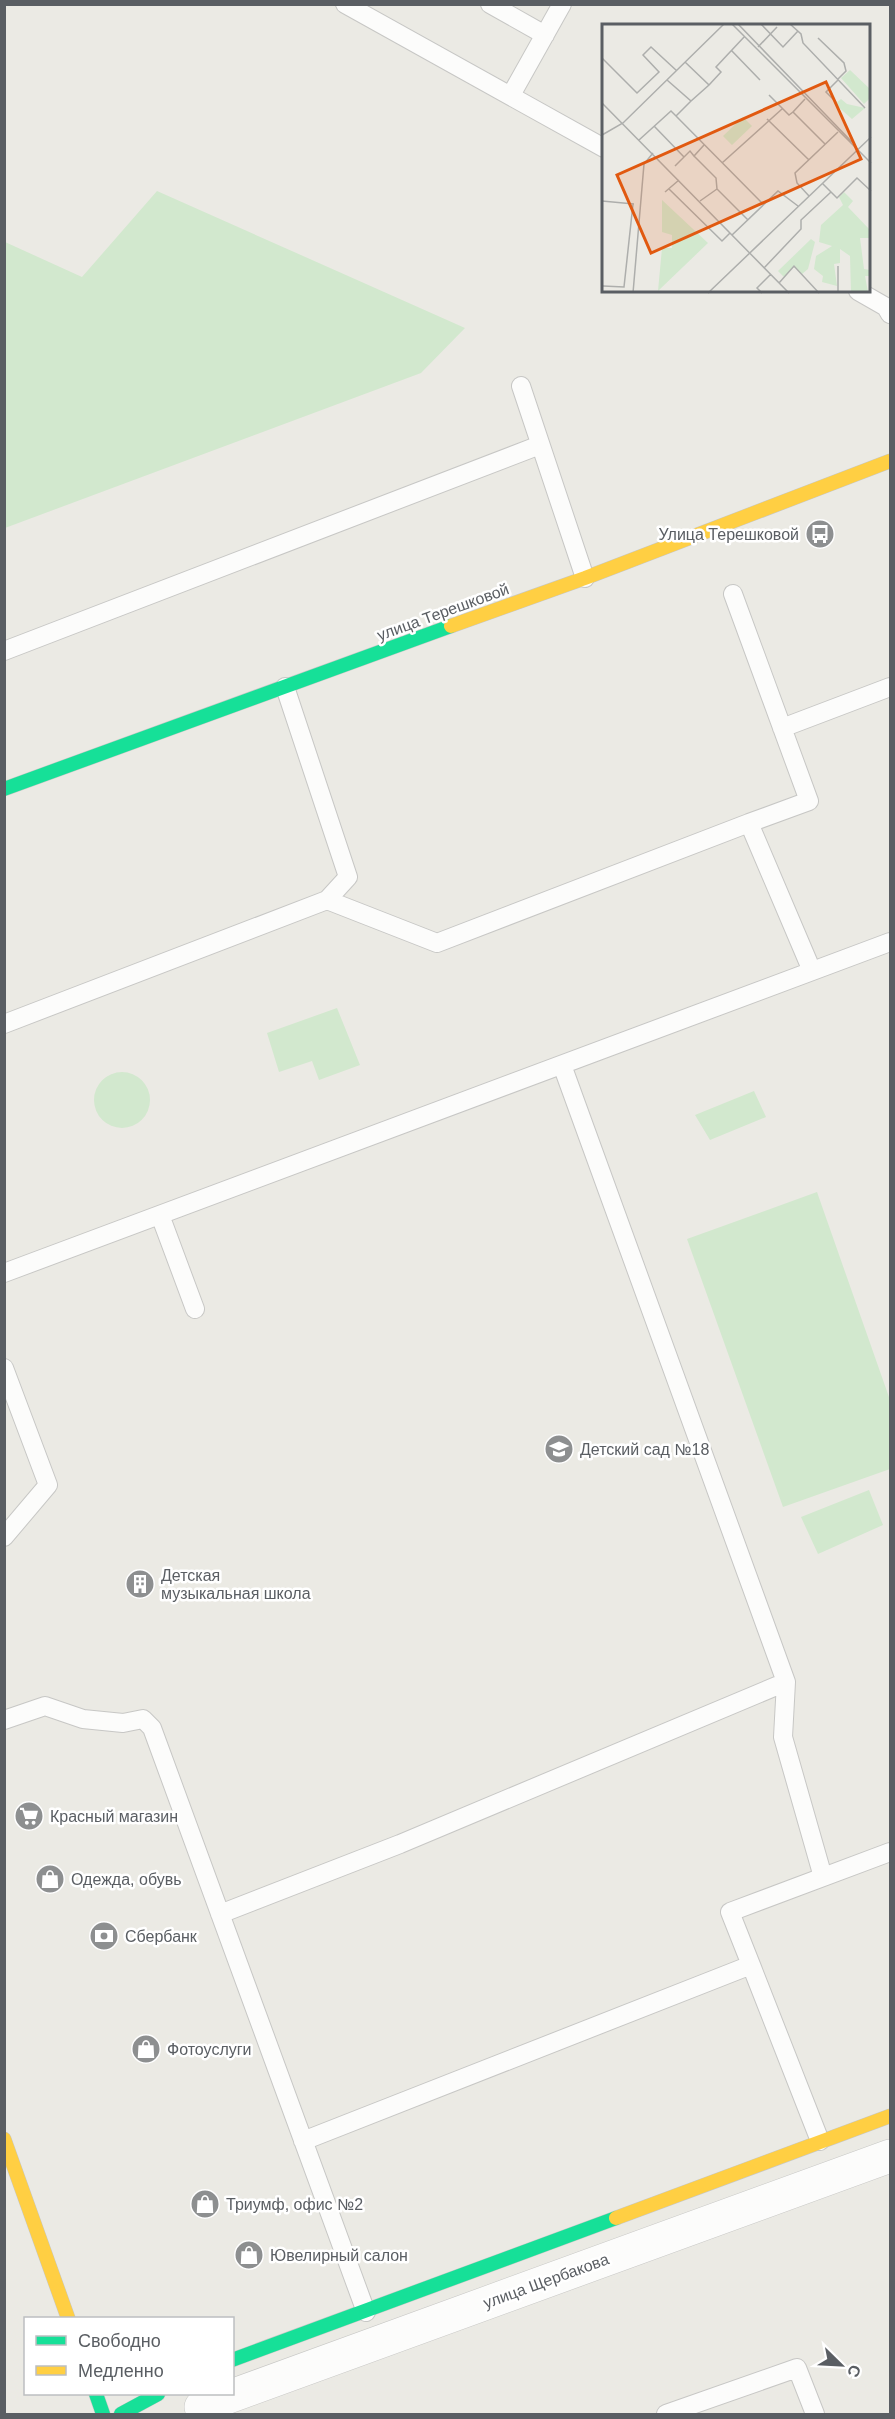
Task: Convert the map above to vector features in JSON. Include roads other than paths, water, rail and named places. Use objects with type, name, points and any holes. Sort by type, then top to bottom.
[{"type":"street","name":"улица Терешковой","points":[[4,789],[585,578],[891,461]]},
{"type":"street","name":"улица Щербакова","points":[[234,2359],[891,2116]]},
{"type":"street","points":[[4,2139],[67,2317]]},
{"type":"street","name":"улица Щербакова","points":[[201,2407],[891,2156]]},
{"type":"street","points":[[96,2395],[103,2415]]},
{"type":"street","points":[[121,2415],[156,2395]]},
{"type":"lane","points":[[345,4],[602,147]]},
{"type":"lane","points":[[490,4],[545,35]]},
{"type":"lane","points":[[511,95],[562,4]]},
{"type":"lane","points":[[860,292],[886,307],[891,314]]},
{"type":"lane","points":[[521,386],[585,578]]},
{"type":"lane","points":[[4,651],[540,445]]},
{"type":"lane","points":[[327,900],[436,943],[809,801],[733,594]]},
{"type":"lane","points":[[4,1024],[327,900],[348,877],[285,687]]},
{"type":"lane","points":[[782,728],[891,687]]},
{"type":"lane","points":[[749,824],[812,971]]},
{"type":"lane","points":[[4,1273],[891,942]]},
{"type":"lane","points":[[562,1065],[786,1682],[783,1737],[823,1877]]},
{"type":"lane","points":[[160,1215],[195,1309]]},
{"type":"lane","points":[[4,1368],[48,1485],[4,1537]]},
{"type":"lane","points":[[220,1914],[400,1844],[786,1682]]},
{"type":"lane","points":[[4,1720],[45,1706],[83,1719],[123,1723],[143,1719],[152,1728],[366,2312]]},
{"type":"lane","points":[[820,2141],[730,1912],[891,1852]]},
{"type":"lane","points":[[303,2140],[751,1965]]},
{"type":"lane","points":[[666,2415],[797,2368],[815,2415]]},
{"type":"place","name":"Улица Терешковой","points":[[820,534]]},
{"type":"place","name":"Детский сад №18","points":[[559,1449]]},
{"type":"place","name":"Детская музыкальная школа","points":[[140,1584]]},
{"type":"place","name":"Красный магазин","points":[[29,1816]]},
{"type":"place","name":"Одежда, обувь","points":[[50,1879]]},
{"type":"place","name":"Сбербанк","points":[[104,1936]]},
{"type":"place","name":"Фотоуслуги","points":[[146,2049]]},
{"type":"place","name":"Триумф, офис №2","points":[[205,2204]]},
{"type":"place","name":"Ювелирный салон","points":[[249,2255]]}]
